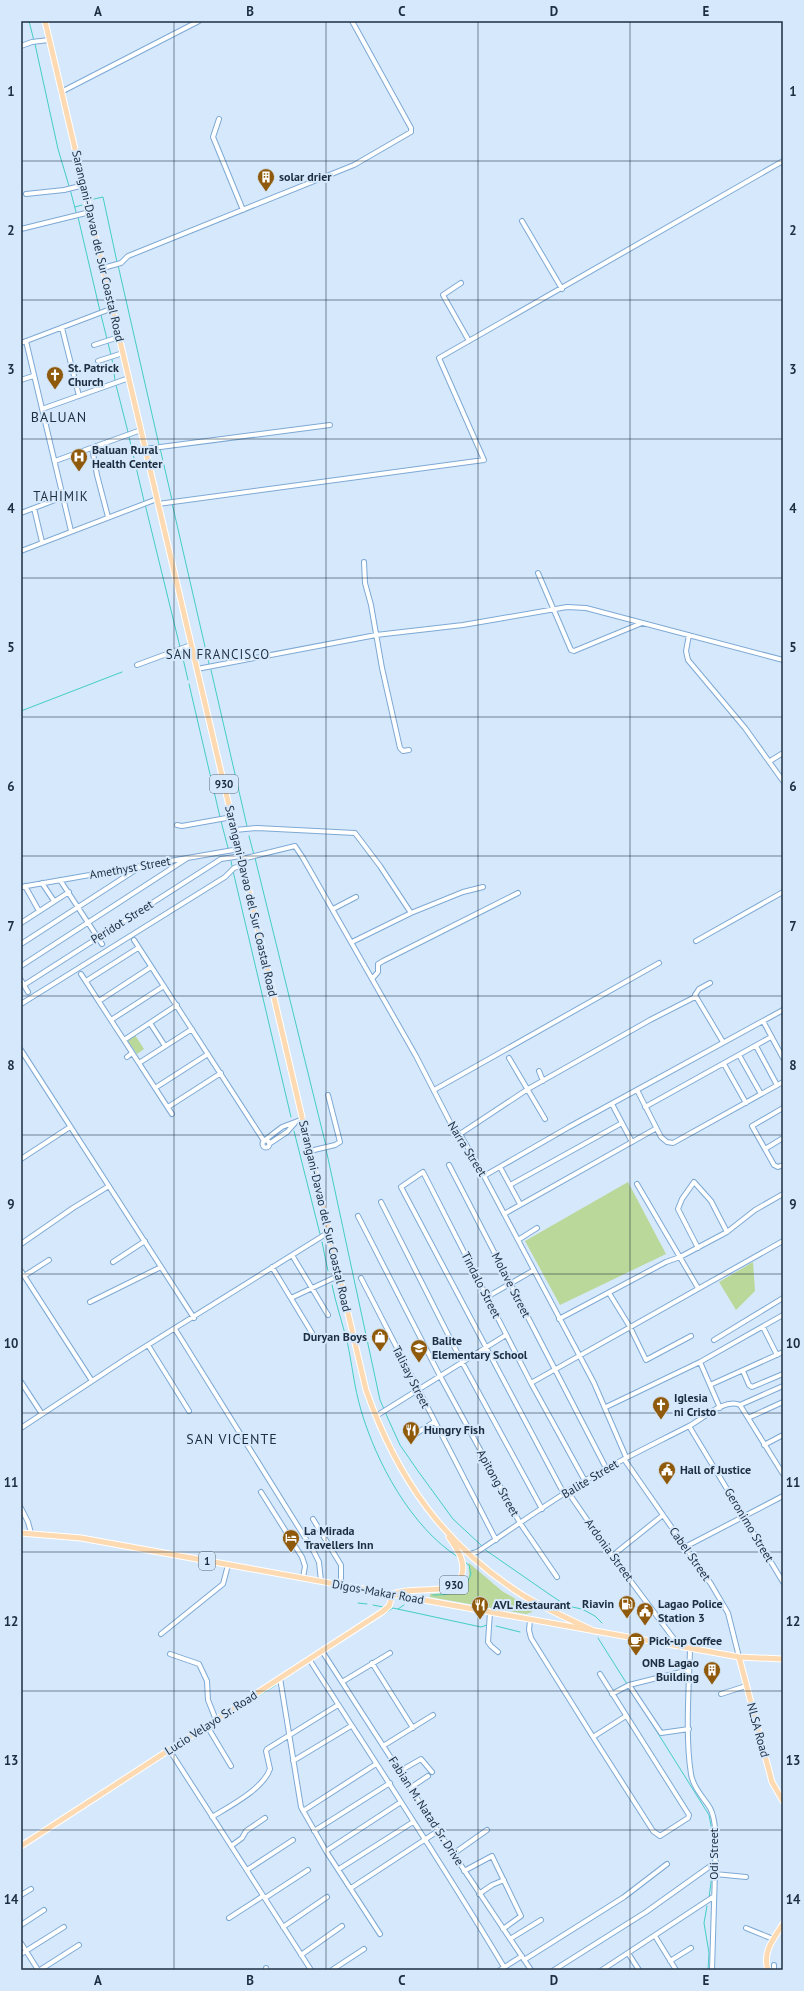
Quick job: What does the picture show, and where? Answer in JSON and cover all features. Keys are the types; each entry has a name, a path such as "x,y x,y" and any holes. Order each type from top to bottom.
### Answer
{"main road":[{"name":"Sarangani-Davao del Sur Coastal Road","path":"45,21 302,1119 340,1275 363,1380 388,1444 409,1485 444,1529 470,1554 503,1582 526,1597 594,1631"},
{"name":"Sarangani-Davao del Sur Coastal Road","path":"393,1594 406,1590 449,1588 457,1583 463,1571 461,1559 444,1529"},
{"name":"Digos-Makar Road","path":"21,1533 81,1538 690,1649 739,1657 783,1659"},
{"name":"Lucio Velayo Sr. Road","path":"21,1846 386,1608 391,1603 393,1594"},
{"name":"NLSA Road","path":"739,1657 772,1782 783,1801"},
{"path":"768,1970 767,1954 773,1939 783,1924"}],"street":[{"path":"61,92 199,21"},
{"path":"103,268 120,264 128,256 360,162 412,132 352,21"},
{"path":"21,46 32,42 49,40"},
{"path":"219,119 213,137 243,210"},
{"path":"21,551 108,517 158,501 484,460 439,358 562,289 783,161"},
{"path":"26,194 64,190 84,185"},
{"path":"21,228 90,212"},
{"path":"522,221 562,289"},
{"path":"461,283 443,295 469,341"},
{"path":"71,531 42,409 23,342 113,308"},
{"path":"62,328 79,396"},
{"path":"94,345 119,337"},
{"path":"98,361 123,353"},
{"path":"21,380 33,376"},
{"path":"42,409 129,378"},
{"path":"145,449 330,425"},
{"path":"55,461 141,430"},
{"path":"92,448 97,476 108,517"},
{"path":"21,513 63,497"},
{"path":"34,508 42,542"},
{"path":"364,562 365,583 400,748 403,750 409,750"},
{"path":"538,573 552,609 570,648 574,651 642,623"},
{"path":"197,669 376,635 462,624 567,607 586,608 783,660"},
{"path":"689,635 686,651 688,660 770,762 783,781"},
{"path":"137,666 191,645"},
{"path":"770,762 783,753"},
{"path":"177,825 182,826 232,817"},
{"path":"235,830 257,828 355,833 380,866 411,913"},
{"name":"Narra Street","path":"242,860 295,846 352,942 434,1090 451,1124 460,1134 484,1176 606,1407 625,1458"},
{"name":"Amethyst Street","path":"23,886 239,849"},
{"path":"219,852 221,859 242,860"},
{"path":"21,966 188,858"},
{"name":"Peridot Street","path":"24,985 221,859"},
{"path":"21,1004 225,876 242,860"},
{"path":"21,944 79,908 141,866"},
{"path":"60,880 102,944"},
{"path":"42,883 54,901"},
{"path":"23,886 39,911"},
{"path":"352,942 411,913 463,892 483,886"},
{"path":"22,920 69,892"},
{"path":"696,942 783,892"},
{"path":"372,979 378,972 378,964 383,961 518,893"},
{"path":"333,909 356,897"},
{"path":"134,940 269,1147 287,1132 295,1122"},
{"path":"86,981 138,948"},
{"path":"434,1090 659,963"},
{"path":"99,1001 151,967"},
{"path":"81,974 172,1114"},
{"path":"21,980 28,992"},
{"path":"460,1134 528,1089 650,1020 695,997 696,992 699,989 710,983"},
{"path":"111,1020 164,986"},
{"path":"695,997 723,1042"},
{"path":"124,1040 177,1005"},
{"path":"484,1176 568,1127 783,1010"},
{"path":"763,1021 783,1058"},
{"path":"150,1023 165,1046"},
{"path":"139,1063 192,1029"},
{"path":"645,1107 771,1037"},
{"path":"756,1046 776,1085"},
{"path":"21,1050 194,1318"},
{"path":"127,1057 132,1053"},
{"path":"155,1088 208,1054"},
{"path":"739,1055 761,1094"},
{"path":"509,1058 545,1119"},
{"path":"724,1064 746,1103"},
{"path":"538,1071 543,1081"},
{"path":"168,1107 221,1073"},
{"path":"637,1090 656,1129 664,1140 673,1143 783,1082"},
{"path":"310,1151 337,1144 340,1140 328,1094"},
{"path":"612,1104 632,1142"},
{"path":"783,1108 753,1125 776,1167 783,1165"},
{"path":"265,1141 282,1127 302,1119"},
{"path":"510,1185 622,1123"},
{"path":"21,1159 70,1127"},
{"path":"504,1214 656,1129"},
{"path":"765,1148 783,1138"},
{"name":"Molave Street","path":"450,1165 606,1468"},
{"path":"500,1167 520,1204"},
{"name":"Tindalo Street","path":"423,1172 531,1383 585,1481"},
{"name":"Ardonia Street","path":"423,1172 401,1187 486,1348 566,1493 680,1647"},
{"path":"698,1248 678,1209 682,1199 694,1182 712,1201 727,1232"},
{"path":"637,1184 698,1288"},
{"path":"21,1244 73,1208 109,1186"},
{"path":"559,1320 666,1262 680,1257 727,1232 755,1210 783,1194"},
{"path":"380,1202 462,1362 542,1509"},
{"name":"Apitong Street","path":"358,1216 440,1376 520,1524 557,1577"},
{"path":"518,1240 537,1228"},
{"path":"21,1428 148,1345 194,1318 329,1232"},
{"path":"113,1262 145,1241"},
{"path":"531,1383 783,1241"},
{"path":"292,1255 310,1288 328,1315"},
{"path":"24,1276 49,1260"},
{"path":"90,1302 161,1267"},
{"path":"272,1267 312,1332"},
{"path":"487,1297 534,1270"},
{"path":"21,1271 92,1381"},
{"path":"291,1298 340,1275"},
{"name":"Talisay Street","path":"361,1278 496,1540"},
{"path":"609,1293 630,1327 646,1360 691,1336"},
{"path":"714,1340 783,1298"},
{"path":"606,1407 700,1362 782,1316 783,1321"},
{"path":"763,1327 777,1355"},
{"path":"175,1329 314,1552 319,1562 321,1581"},
{"path":"376,1416 506,1335"},
{"path":"148,1345 189,1411"},
{"path":"710,1385 783,1352"},
{"path":"700,1362 720,1408 732,1403 740,1405 783,1386"},
{"path":"743,1371 749,1385 752,1387 783,1374"},
{"path":"21,1382 42,1414"},
{"path":"748,1418 783,1402"},
{"path":"740,1405 783,1474"},
{"name":"Balite Street","path":"470,1554 496,1540 606,1468 689,1426 720,1408"},
{"path":"411,1437 434,1422"},
{"name":"Geronimo Street","path":"689,1426 745,1516 783,1582"},
{"path":"764,1445 783,1435"},
{"name":"Cabel Street","path":"625,1458 711,1584 728,1613 739,1657"},
{"path":"261,1492 302,1556 305,1566 303,1578"},
{"path":"685,1547 783,1496"},
{"path":"21,1508 28,1522 31,1533"},
{"path":"612,1556 663,1515"},
{"path":"313,1519 341,1565 341,1585"},
{"path":"161,1634 223,1584 228,1565"},
{"path":"490,1612 488,1642 498,1652"},
{"path":"530,1620 529,1630 532,1638 653,1832 660,1836 688,1818 600,1674"},
{"name":"Odi Street","path":"690,1649 688,1729 691,1774 694,1785 713,1817 716,1862 713,1897 712,1970"},
{"name":"Fabian M. Natad Sr. Drive","path":"322,1651 438,1832 531,1970"},
{"path":"342,1682 390,1653"},
{"path":"170,1654 199,1664 207,1681 208,1700 216,1720"},
{"path":"309,1659 351,1726 390,1783 400,1802 425,1840 502,1969 523,1958 624,1897 667,1864"},
{"path":"372,1663 413,1728"},
{"path":"612,1694 629,1685 689,1670"},
{"path":"280,1678 293,1761 303,1811 326,1851 352,1888 380,1934"},
{"path":"629,1685 661,1733 688,1729"},
{"path":"721,1694 746,1686"},
{"path":"212,1817 247,1794 264,1780 270,1769 266,1750 338,1705"},
{"path":"383,1746 433,1715"},
{"path":"593,1737 626,1716"},
{"path":"207,1726 231,1766"},
{"path":"293,1761 351,1726"},
{"path":"170,1750 311,1970"},
{"path":"400,1771 421,1759 432,1772"},
{"path":"303,1811 376,1764"},
{"path":"410,1788 428,1776"},
{"path":"314,1831 390,1783"},
{"path":"326,1851 400,1802"},
{"path":"231,1846 242,1838 246,1831 265,1818"},
{"path":"339,1869 413,1822"},
{"path":"453,1854 487,1830"},
{"path":"352,1888 438,1832"},
{"path":"246,1870 293,1840"},
{"path":"464,1871 491,1856 521,1916 503,1929"},
{"path":"554,1970 646,1912 716,1862"},
{"path":"229,1918 308,1870"},
{"path":"715,1874 746,1877"},
{"path":"479,1894 492,1885 504,1880"},
{"path":"21,1895 31,1889"},
{"path":"283,1927 327,1897"},
{"path":"603,1970 713,1897"},
{"path":"21,1924 44,1910"},
{"path":"510,1939 541,1920"},
{"path":"301,1955 342,1926"},
{"path":"21,1954 64,1927"},
{"path":"746,1928 773,1939"},
{"path":"655,1936 676,1970"},
{"path":"21,1943 39,1970 79,1945"},
{"path":"670,1961 691,1948"},
{"path":"332,1970 364,1949"},
{"path":"628,1953 639,1970"}],"green space":[{"path":"135,1035 144,1049 137,1054 127,1040"},
{"path":"628,1182 666,1254 560,1305 525,1241"},
{"path":"753,1262 755,1291 736,1310 719,1282"},
{"path":"469,1563 502,1591 532,1609 532,1612 526,1614 430,1597 430,1594 452,1592 462,1588 468,1579"}],"waterway":[{"path":"29,21 34,41"},
{"path":"35,44 58,149 69,186"},
{"path":"70,189 76,212"},
{"path":"94,199 103,197 117,262"},
{"path":"75,207 82,205"},
{"path":"78,217 100,311"},
{"path":"118,265 159,445"},
{"path":"101,315 107,339"},
{"path":"108,343 111,355"},
{"path":"112,359 115,380"},
{"path":"116,385 128,432"},
{"path":"129,437 144,501"},
{"path":"160,448 172,500"},
{"path":"172,503 209,664"},
{"path":"145,504 180,647"},
{"path":"181,650 188,680"},
{"path":"211,670 247,826"},
{"path":"21,711 122,672"},
{"path":"189,684 220,817"},
{"path":"221,821 228,848"},
{"path":"249,836 254,855"},
{"path":"255,858 326,1146"},
{"path":"231,861 232,866"},
{"path":"233,871 291,1117"},
{"path":"294,1131 320,1234"},
{"path":"326,1149 380,1400 384,1409"},
{"path":"322,1242 328,1271"},
{"path":"332,1285 347,1341 359,1401 376,1451 398,1492 411,1511 425,1529 458,1557"},
{"path":"385,1412 400,1445 418,1471 453,1519 482,1546"},
{"path":"484,1549 567,1606 582,1609 595,1616 602,1623"},
{"path":"433,1595 456,1592 461,1589 471,1574 469,1565 466,1563"},
{"path":"358,1603 367,1604"},
{"path":"373,1605 383,1607"},
{"path":"398,1609 404,1605"},
{"path":"382,1615 393,1608 481,1627 487,1625"},
{"path":"496,1626 520,1632"},
{"path":"598,1638 627,1684"},
{"path":"284,1679 296,1671"},
{"path":"230,1714 276,1685"},
{"path":"639,1703 709,1815 712,1831 713,1860"},
{"path":"709,1898 713,1867"},
{"path":"707,1906 704,1923 709,1953 708,1970"}],"place":[{"name":"solar drier","path":"266,192"},
{"name":"St. Patrick Church","path":"55,390"},
{"name":"Baluan Rural Health Center","path":"79,472"},
{"name":"Duryan Boys","path":"380,1352"},
{"name":"Balite Elementary School","path":"419,1363"},
{"name":"Iglesia ni Cristo","path":"661,1420"},
{"name":"Hungry Fish","path":"411,1445"},
{"name":"Hall of Justice","path":"667,1485"},
{"name":"La Mirada Travellers Inn","path":"291,1553"},
{"name":"Riavin","path":"627,1619"},
{"name":"AVL Restaurant","path":"480,1620"},
{"name":"Lagao Police Station 3","path":"645,1626"},
{"name":"Pick-up Coffee","path":"636,1656"},
{"name":"ONB Lagao Building","path":"712,1685"}],"district":[{"name":"BALUAN","path":"59,417"},
{"name":"TAHIMIK","path":"61,496"},
{"name":"SAN FRANCISCO","path":"218,654"},
{"name":"SAN VICENTE","path":"232,1439"}]}
